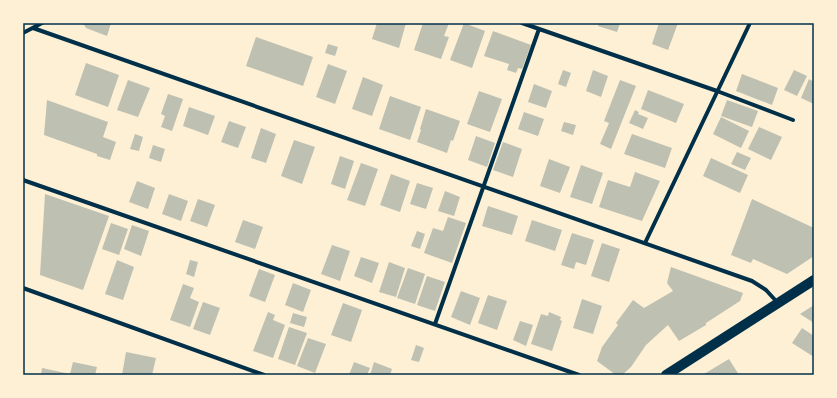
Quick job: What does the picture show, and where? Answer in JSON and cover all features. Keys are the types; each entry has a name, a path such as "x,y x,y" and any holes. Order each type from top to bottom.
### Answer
{"main road":[{"path":"666,375 814,280"}],"street":[{"path":"23,33 42,23"},
{"path":"522,23 717,91 793,120"},
{"path":"645,243 750,23"},
{"path":"33,28 752,281 766,290 778,303"},
{"path":"434,324 539,29"},
{"path":"23,180 580,375"},
{"path":"23,288 264,375"}],"building":[{"path":"83,23 111,23 107,36 86,28"},
{"path":"377,23 406,23 399,48 372,39"},
{"path":"423,23 449,23 444,36 449,37 441,59 414,50"},
{"path":"464,23 485,31 472,68 450,60"},
{"path":"599,23 620,23 617,32 598,26"},
{"path":"659,23 678,23 668,50 652,44"},
{"path":"493,31 531,45 522,69 518,68 516,73 507,70 509,64 484,56"},
{"path":"256,37 313,57 303,86 246,66"},
{"path":"328,44 338,47 335,56 325,53"},
{"path":"86,63 119,75 108,107 75,95"},
{"path":"328,64 347,71 335,104 316,97"},
{"path":"563,70 571,73 566,87 558,84"},
{"path":"593,70 608,76 601,97 586,91"},
{"path":"794,70 807,76 797,96 784,90"},
{"path":"742,74 778,88 772,105 736,91"},
{"path":"363,77 383,85 372,116 352,109"},
{"path":"809,79 814,82 814,104 801,98"},
{"path":"128,80 150,88 138,117 117,110"},
{"path":"620,80 636,86 611,149 600,144 609,123 604,121"},
{"path":"534,84 552,91 546,108 528,102"},
{"path":"648,90 684,104 676,123 641,109"},
{"path":"479,91 502,99 490,132 467,124"},
{"path":"168,94 183,99 172,131 161,127 165,116 161,114"},
{"path":"390,96 421,107 410,140 379,129"},
{"path":"47,100 108,122 103,137 116,142 110,160 44,135"},
{"path":"727,100 758,111 752,127 721,116"},
{"path":"189,107 215,116 208,135 183,126"},
{"path":"426,109 460,121 447,153 417,142"},
{"path":"635,110 639,112 638,114 648,118 643,129 629,123"},
{"path":"524,112 544,119 538,136 518,129"},
{"path":"721,117 749,131 741,148 713,134"},
{"path":"229,121 246,127 238,148 221,142"},
{"path":"564,122 576,125 573,135 561,131"},
{"path":"759,127 782,137 771,160 748,149"},
{"path":"261,128 276,134 266,163 251,158"},
{"path":"135,134 143,137 139,151 130,149"},
{"path":"632,134 672,148 665,168 624,154"},
{"path":"476,136 495,143 487,167 468,160"},
{"path":"294,140 315,147 302,184 281,176"},
{"path":"503,142 522,149 513,177 493,170"},
{"path":"153,145 165,149 161,162 149,158"},
{"path":"737,152 751,158 745,170 731,164"},
{"path":"340,156 354,161 345,189 331,184"},
{"path":"711,158 748,175 740,193 703,176"},
{"path":"549,159 570,167 560,193 540,186"},
{"path":"361,163 378,169 365,206 347,200"},
{"path":"581,165 603,173 592,204 570,197"},
{"path":"635,172 660,181 642,221 599,207 608,180 630,187"},
{"path":"391,174 410,181 400,212 380,205"},
{"path":"137,181 155,188 148,209 129,202"},
{"path":"417,183 433,188 426,209 410,204"},
{"path":"445,191 460,197 454,216 438,211"},
{"path":"45,194 109,216 83,290 40,275"},
{"path":"169,194 188,201 181,221 162,214"},
{"path":"198,199 215,205 207,227 190,221"},
{"path":"752,199 814,228 814,256 787,274 753,259 751,263 731,255"},
{"path":"488,206 518,216 512,235 482,226"},
{"path":"448,217 466,223 452,263 424,253 433,228 443,231"},
{"path":"243,220 263,227 255,249 235,242"},
{"path":"532,220 562,230 555,251 525,241"},
{"path":"111,223 128,229 119,255 102,249"},
{"path":"132,225 149,231 141,256 124,249"},
{"path":"417,231 425,234 420,249 411,246"},
{"path":"572,233 594,240 586,265 576,262 574,269 561,265"},
{"path":"602,243 620,249 609,282 591,276"},
{"path":"332,245 350,251 340,281 321,274"},
{"path":"361,257 379,263 372,283 354,276"},
{"path":"117,260 134,267 123,300 105,294"},
{"path":"190,260 198,262 194,277 186,274"},
{"path":"389,262 405,268 396,297 379,292"},
{"path":"671,267 743,293 740,301 706,323 706,325 679,341 668,325 646,345 631,367 622,375 616,375 597,361 602,347 618,325 616,323 633,300 644,308 673,291 667,283"},
{"path":"408,268 425,274 415,304 397,298"},
{"path":"259,269 275,275 265,302 249,296"},
{"path":"427,276 445,282 435,311 417,305"},
{"path":"293,283 311,290 303,312 285,305"},
{"path":"183,284 194,288 190,298 199,302 190,327 170,320"},
{"path":"461,291 480,298 470,325 451,317"},
{"path":"488,295 507,301 497,330 478,323"},
{"path":"582,299 602,306 593,334 573,328"},
{"path":"203,302 220,308 210,335 193,329"},
{"path":"343,303 362,310 351,342 331,335"},
{"path":"814,305 814,323 800,314"},
{"path":"268,312 275,315 273,320 285,325 273,358 253,351"},
{"path":"549,312 561,317 560,320 562,321 552,351 531,344 541,314 548,316"},
{"path":"293,313 307,317 304,327 290,323"},
{"path":"520,321 533,325 526,346 513,340"},
{"path":"289,327 307,333 295,365 278,359"},
{"path":"802,328 814,336 814,357 792,343"},
{"path":"308,338 326,344 315,373 297,366"},
{"path":"416,345 424,348 419,362 411,360"},
{"path":"126,352 156,358 152,375 122,375"},
{"path":"729,359 739,375 704,374"},
{"path":"73,362 97,367 95,375 41,375 42,368 70,374"},
{"path":"354,362 370,368 367,375 349,375"},
{"path":"374,362 392,369 390,375 370,375"}]}
